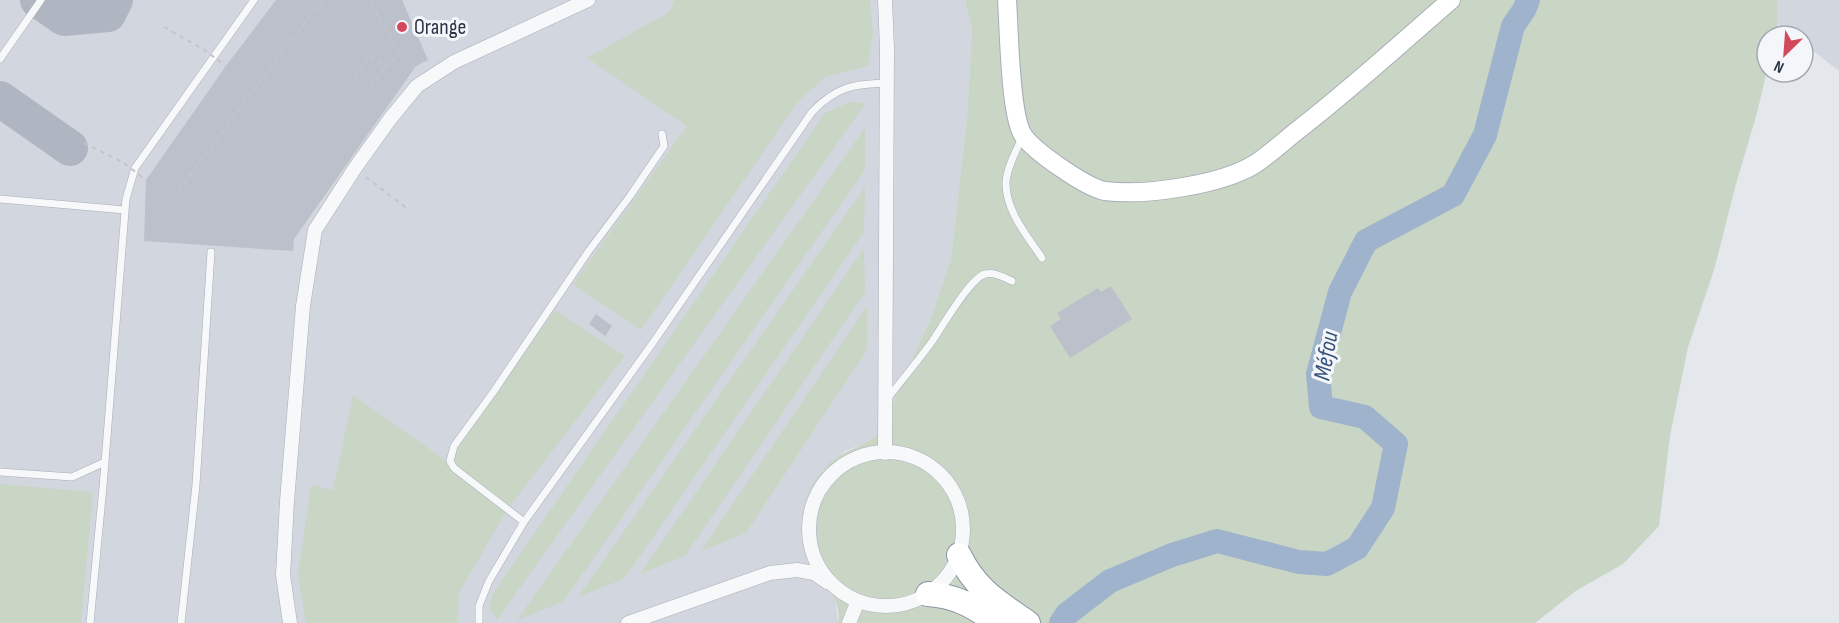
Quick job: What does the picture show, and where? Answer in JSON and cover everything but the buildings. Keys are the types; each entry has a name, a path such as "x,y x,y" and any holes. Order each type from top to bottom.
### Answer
{"highway":[{"path":"959,555 990,610"},
{"path":"928,594 954,597 1028,623"}],"main road":[{"path":"1008,0 1015,110 1023,135 1063,171 1102,191 1136,192 1206,183 1230,177 1256,163 1320,114 1450,0"}],"street":[{"path":"290,623 283,575 287,501 303,306 315,230 390,119 423,82 454,62 588,0"},
{"path":"885,0 887,27 885,453"},
{"path":"628,623 770,573 796,570 814,573 858,601 872,605 894,606 915,601 928,594 947,578 959,555 964,534 962,511 953,490 939,473 921,460 900,453 885,453 864,455 840,467 829,476 815,498 809,525 812,551 820,570 833,585"},
{"path":"849,623 858,601"}],"lane":[{"path":"0,59 41,0"},
{"path":"90,623 125,210 135,168 254,0"},
{"path":"479,623 479,606 489,581 524,522 652,344 812,112 824,99 855,84 886,83"},
{"path":"524,522 454,468 450,461 454,446 588,252 650,167 664,146 662,134"},
{"path":"1023,135 1006,183 1008,200 1042,258"},
{"path":"0,199 125,210"},
{"path":"181,623 196,485 211,252"},
{"path":"886,400 975,282 984,274 998,274 1011,280"},
{"path":"0,472 72,477 105,462"}],"path":[{"path":"178,191 321,0"},
{"path":"369,0 399,54 385,67 370,87"},
{"path":"164,27 203,49 226,66"},
{"path":"355,78 370,56 385,67"},
{"path":"84,143 124,163 146,180"},
{"path":"355,168 409,210"}],"shaded area":[{"path":"0,0 965,0 972,29 967,118 951,258 932,315 880,433 873,440 845,451 826,467 815,482 822,579 835,597 838,623 0,623"},
{"path":"1777,0 1839,0 1839,71 1815,52 1815,24 1778,24"}],"green space":[{"path":"674,0 870,0 873,34 868,66 825,77 797,103 641,330 573,284 687,126 587,58 669,12"},
{"path":"965,0 1777,0 1778,24 1755,24 1755,84 1764,84 1714,270 1688,347 1670,436 1659,526 1623,564 1577,590 1535,623 838,623 838,609 834,598 808,549 803,521 804,507 815,480 832,461 880,433 932,315 951,258 967,118 972,29"},
{"path":"850,102 866,103 497,620 489,608 493,593 825,113"},
{"path":"865,128 865,170 563,602 517,620"},
{"path":"865,187 864,232 624,579 578,597"},
{"path":"864,248 865,292 685,556 640,574"},
{"path":"867,306 867,350 746,533 701,551"},
{"path":"555,310 625,356 507,510 459,593 457,623 306,623 298,575 311,485 333,490 353,395 448,462"},
{"path":"0,484 93,492 81,623 0,623"}],"waterway":[{"name":"Méfou","path":"1061,623 1067,614 1110,581 1172,555 1217,541 1299,562 1327,564 1357,548 1383,508 1396,444 1365,417 1321,407 1318,374 1340,292 1366,241 1453,195 1485,135 1513,26 1528,0"}],"taxiway":[{"path":"38,0 64,18 108,14 115,0"},
{"path":"0,99 70,148"}],"place":[{"name":"Orange","path":"402,27"}]}
